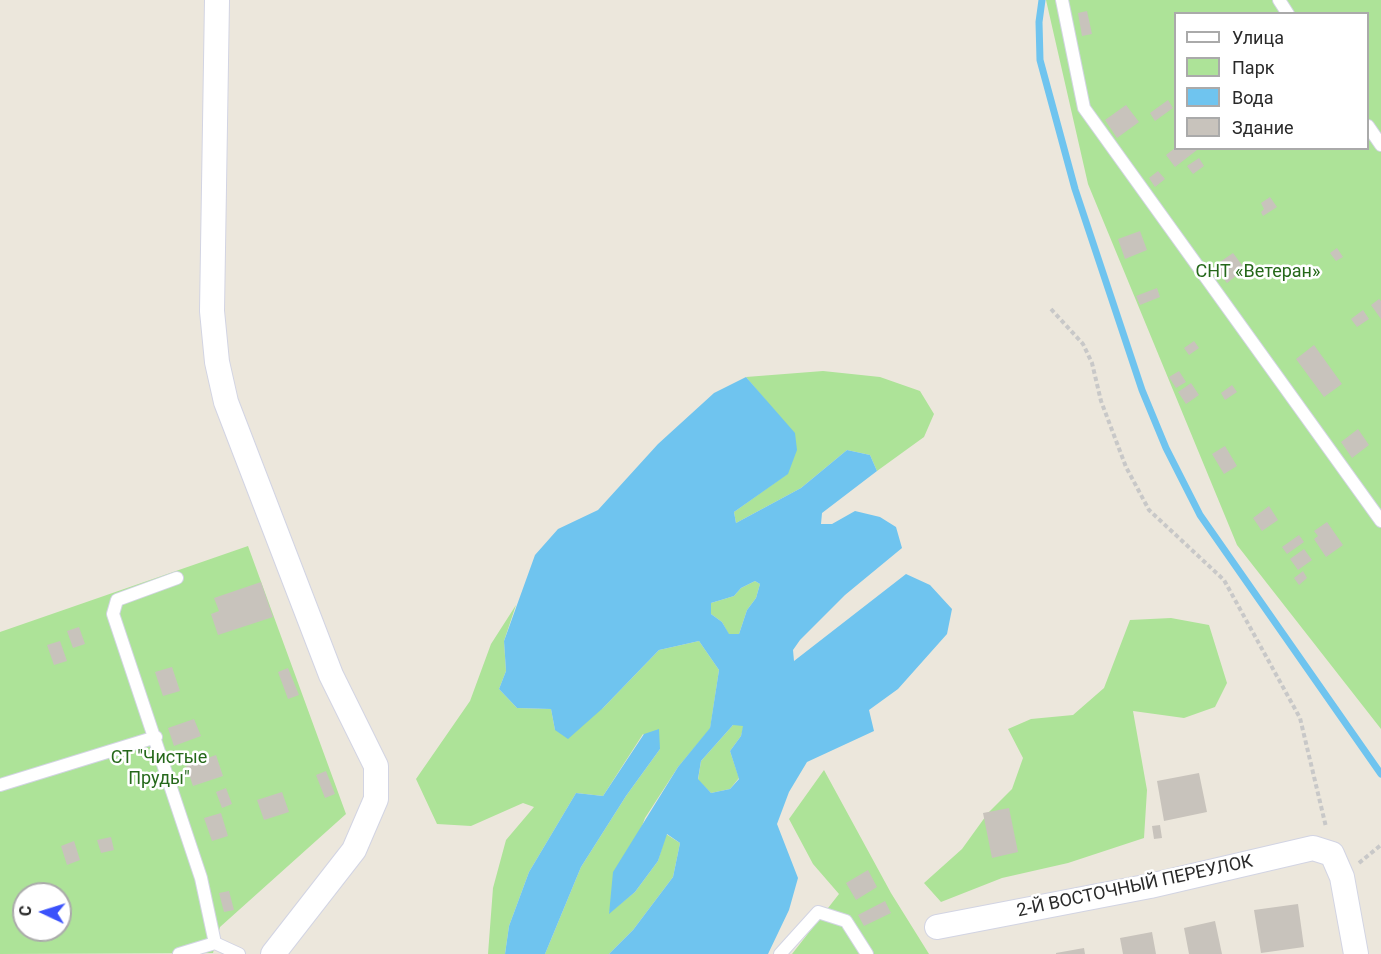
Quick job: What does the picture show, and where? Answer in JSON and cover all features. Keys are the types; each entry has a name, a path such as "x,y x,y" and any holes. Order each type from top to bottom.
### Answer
{"street":[{"path":"217,0 212,311 217,362 226,402 331,675 376,766 376,799 354,850 273,954"},
{"name":"2-Й ВОСТОЧНЫЙ ПЕРЕУЛОК","path":"937,927 1150,886 1313,848 1332,854"},
{"path":"1332,854 1342,877 1356,954"}],"lane":[{"path":"1062,0 1084,108 1381,521"},
{"path":"1369,127 1381,145"},
{"path":"177,578 117,600 113,606 113,614 156,737 201,878 214,943"},
{"path":"0,785 156,737"},
{"path":"780,954 818,912 846,921 867,954"},
{"path":"179,954 214,943 239,954"}],"path":[{"path":"1051,309 1083,344 1092,363 1101,401 1126,467 1149,510 1224,580 1300,718 1332,854"}],"green space":[{"name":"СНТ «Ветеран»","path":"1046,0 1381,0 1381,729 1237,545 1088,184"},
{"path":"823,371 880,377 920,391 934,414 924,437 877,471 870,455 847,450 801,488 736,523 734,512 787,474 767,402 746,377"},
{"name":"СТ \"Чистые Пруды\"","path":"248,546 346,814 220,927 213,953 0,954 0,632"},
{"path":"755,581 760,584 756,598 747,610 739,634 729,635 722,622 711,614 711,603 734,596 741,588"},
{"path":"516,605 504,641 506,671 499,689 517,708 551,709 555,730 603,708 659,650 699,641 719,670 710,729 678,767 645,818 609,913 635,892 658,861 666,834 680,843 673,877 633,930 609,954 545,954 581,867 626,796 660,749 643,734 603,796 576,793 529,872 509,926 505,954 488,954 493,888 506,840 534,807 523,803 471,826 437,824 416,779 470,701 491,644"},
{"path":"1171,618 1209,625 1227,683 1215,707 1184,718 1133,711 1147,790 1144,838 1068,863 1002,878 941,902 924,883 962,849 988,813 1012,789 1023,758 1008,729 1031,719 1073,715 1104,688 1130,620"},
{"path":"733,725 744,725 741,736 730,751 739,778 730,789 711,793 698,780 701,761"},
{"path":"824,770 891,893 929,954 792,954 839,894 813,864 789,819"}],"water":[{"path":"746,377 795,433 797,450 788,474 734,512 736,523 801,488 847,450 870,455 877,471 822,513 821,524 832,524 855,511 880,517 896,527 902,548 845,595 800,640 793,650 794,661 906,574 930,585 952,609 947,634 898,689 869,710 874,731 807,762 789,792 777,824 798,878 789,910 768,954 609,954 633,930 673,877 680,843 667,834 658,861 635,892 609,914 613,872 678,767 710,728 719,670 699,641 659,650 603,708 568,739 555,730 551,709 517,708 499,689 506,671 504,641 535,555 558,529 598,510 658,444 714,393","holes":["755,581 760,584 756,598 747,610 739,634 729,634 722,622 711,614 711,603 734,596 741,588","733,725 743,726 741,736 730,751 739,779 730,789 711,793 698,779 701,761"]},
{"path":"659,729 660,749 626,796 581,867 545,954 505,954 509,926 529,872 576,793 603,796 644,734"}],"building":[{"path":"1087,11 1092,34 1082,36 1078,13"},
{"path":"1168,100 1173,108 1155,121 1150,113"},
{"path":"1126,105 1139,122 1117,138 1105,120"},
{"path":"1174,149 1197,150 1175,167 1166,155"},
{"path":"1199,158 1204,166 1193,174 1187,166"},
{"path":"1158,171 1165,179 1155,187 1149,178"},
{"path":"1270,197 1277,207 1263,216 1261,212 1264,209 1261,203"},
{"path":"1140,231 1147,250 1125,259 1118,239"},
{"path":"1337,248 1343,257 1336,261 1330,253"},
{"path":"1233,253 1245,269 1227,283 1214,266"},
{"path":"1157,288 1160,297 1140,305 1136,296"},
{"path":"1379,299 1381,301 1381,319 1371,305"},
{"path":"1363,310 1369,319 1357,327 1351,319"},
{"path":"1194,341 1199,348 1189,355 1184,348"},
{"path":"1314,345 1342,384 1324,397 1296,359"},
{"path":"1179,371 1186,382 1176,388 1169,377"},
{"path":"1191,383 1199,395 1186,404 1178,392"},
{"path":"1232,385 1237,392 1225,400 1221,393"},
{"path":"1358,429 1369,445 1352,458 1341,442"},
{"path":"1225,446 1237,466 1224,474 1212,454"},
{"path":"1269,506 1278,520 1262,531 1253,518"},
{"path":"1327,522 1343,545 1326,557 1314,539 1318,536 1314,531"},
{"path":"1299,535 1304,542 1287,554 1282,547"},
{"path":"1304,549 1312,560 1298,570 1290,559"},
{"path":"1303,571 1307,578 1299,585 1294,578"},
{"path":"261,582 273,617 218,635 211,614 219,611 214,598"},
{"path":"79,627 85,644 73,648 67,631"},
{"path":"60,641 67,661 54,665 47,645"},
{"path":"172,667 180,691 163,696 155,672"},
{"path":"288,668 299,695 288,699 278,672"},
{"path":"194,719 201,736 174,746 168,728"},
{"path":"216,755 223,776 193,786 186,766"},
{"path":"326,771 335,794 325,798 316,775"},
{"path":"1199,773 1207,812 1164,821 1157,781"},
{"path":"226,788 232,804 222,808 216,792"},
{"path":"282,792 289,812 264,820 257,800"},
{"path":"1009,808 1018,852 992,858 983,813"},
{"path":"221,813 228,836 212,841 204,818"},
{"path":"1160,825 1162,838 1154,839 1152,826"},
{"path":"111,837 114,850 101,853 97,840"},
{"path":"74,841 80,860 67,865 61,846"},
{"path":"868,870 877,887 856,900 846,883"},
{"path":"229,891 234,910 224,912 219,893"},
{"path":"885,901 891,913 864,926 858,915"},
{"path":"1298,904 1304,947 1261,953 1254,910"},
{"path":"1215,921 1222,954 1189,954 1184,928"},
{"path":"1152,932 1156,954 1123,954 1120,938"},
{"path":"1084,948 1085,954 1056,954 1056,953"}],"waterway":[{"path":"1042,0 1039,22 1040,60 1075,189 1142,390 1166,448 1200,515 1381,774"}]}
